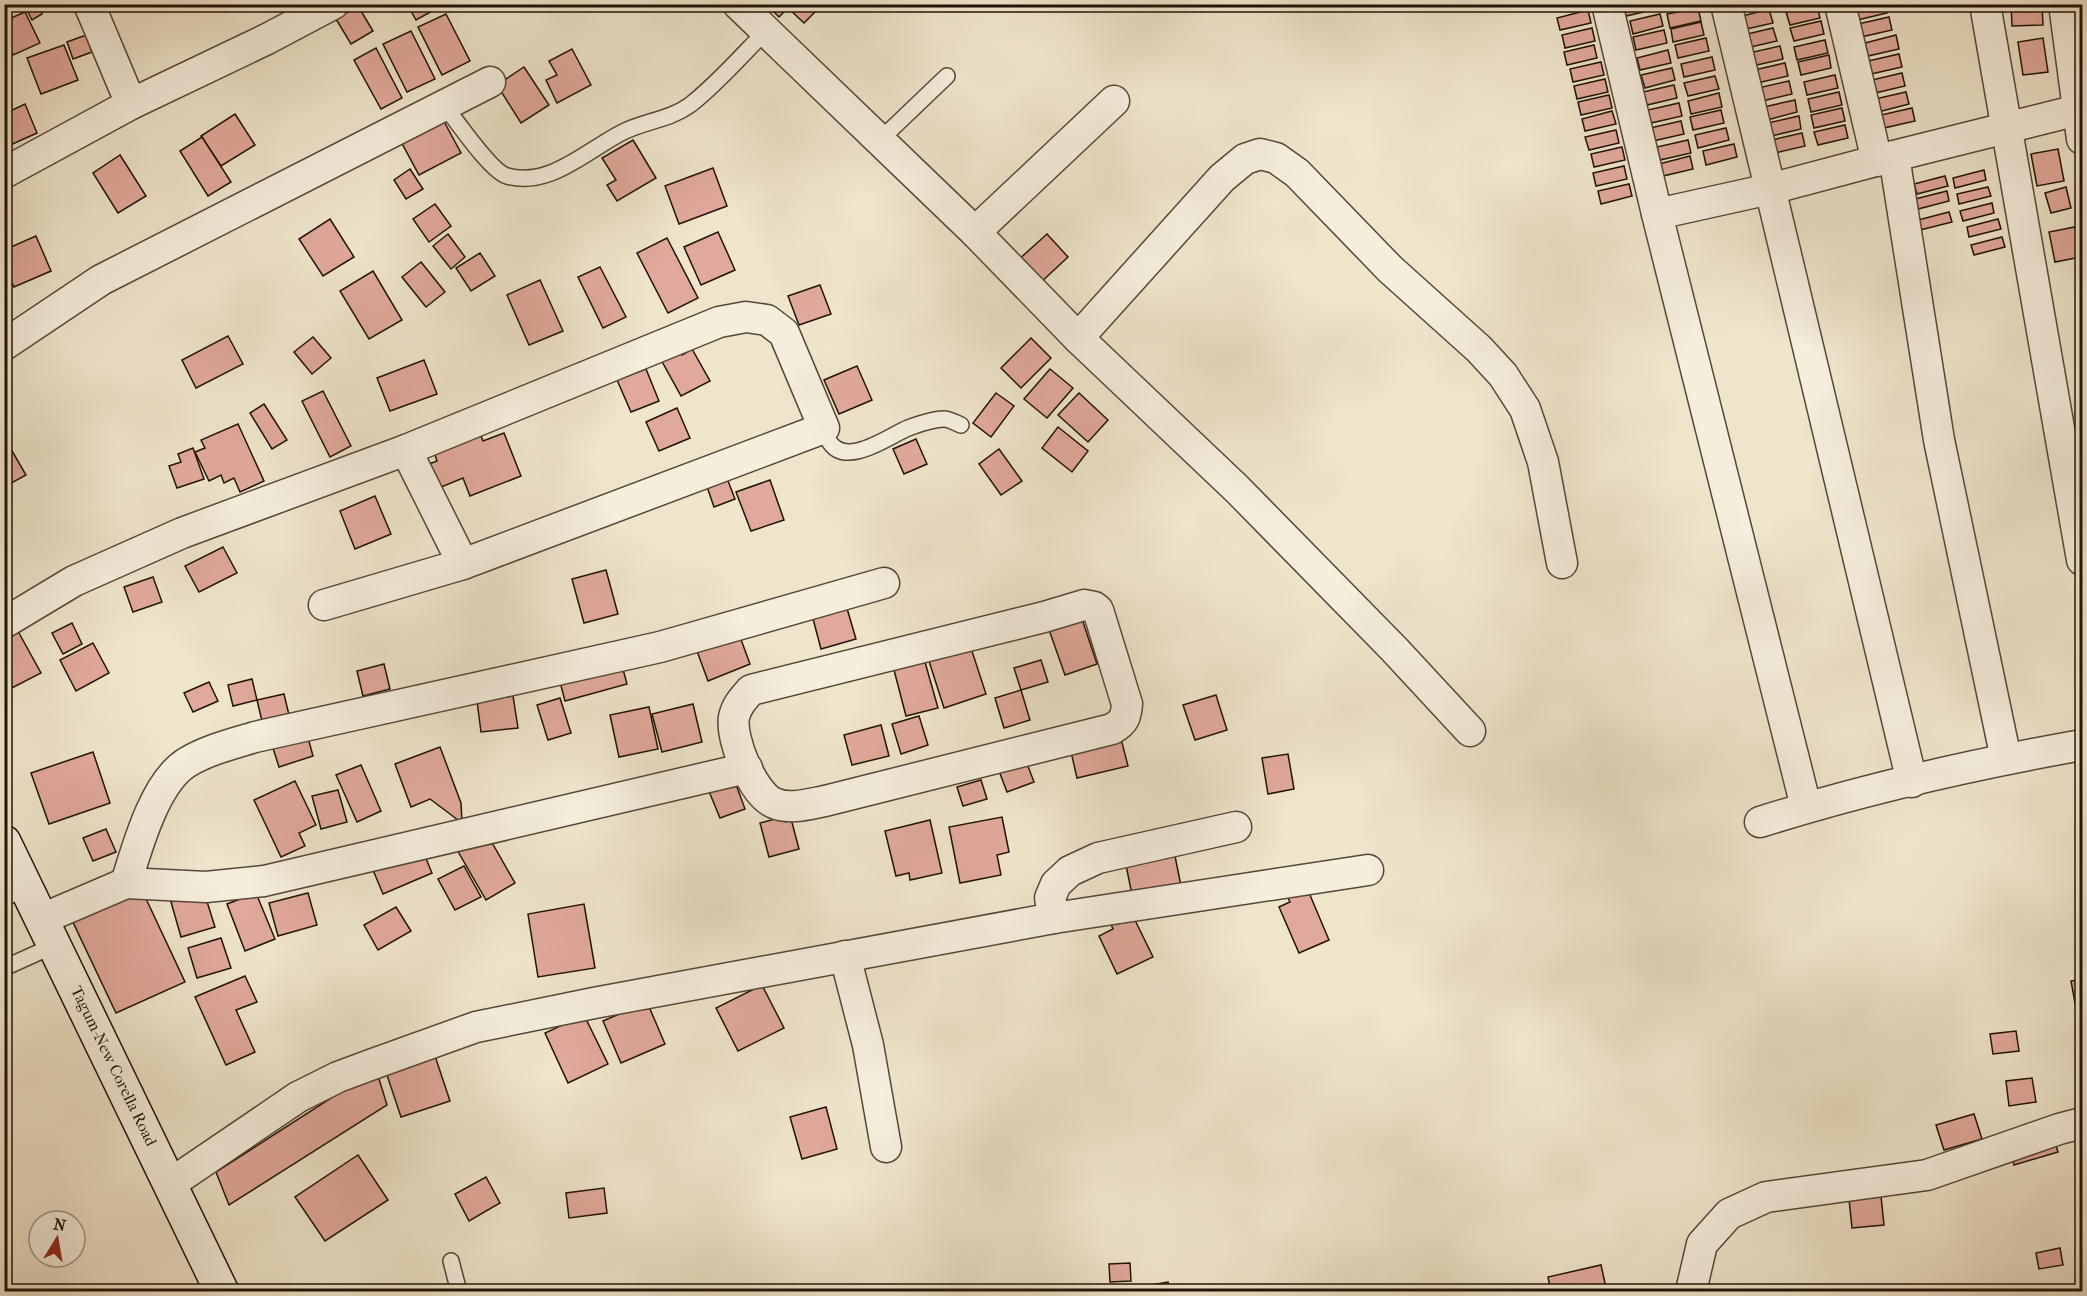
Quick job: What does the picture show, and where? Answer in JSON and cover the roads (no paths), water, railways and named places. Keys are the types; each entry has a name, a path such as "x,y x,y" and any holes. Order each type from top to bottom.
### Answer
{"main road":[{"name":"Tagum-New Corella Road","path":"4,842 16,893 49,932 222,1292"}],"street":[{"path":"89,4 131,104"},
{"path":"4,173 131,104 267,39 333,4"},
{"path":"738,4 975,232 1078,338 1237,489 1394,649 1470,731"},
{"path":"1607,4 1657,214 1806,807"},
{"path":"1726,4 1912,782"},
{"path":"1840,4 1885,158 1939,440 2006,759"},
{"path":"1985,4 2082,560"},
{"path":"1657,214 1770,189 2006,128 2081,119 2064,4"},
{"path":"4,345 101,280 490,82"},
{"path":"975,232 1114,101"},
{"path":"1078,338 1222,178 1245,159 1260,154 1276,158 1297,173 1390,270 1479,349 1503,375 1525,409 1543,462 1562,563"},
{"path":"4,623 74,581 182,533 406,450 719,322 746,317 767,320 784,333 824,428 463,564 324,604"},
{"path":"406,450 463,564"},
{"path":"126,883 148,818 166,783 184,764 211,751 276,732 660,647 884,583"},
{"path":"1084,605 1098,610 1127,704 1123,723 1112,729 825,801 792,807 775,804 764,796 747,768 733,733 734,717 739,702 751,690 1084,605"},
{"path":"1760,822 1806,807 2006,759 2082,745"},
{"path":"49,932 126,883 206,887 264,880 747,768"},
{"path":"1054,918 1050,898 1056,884 1070,871 1098,858 1236,827"},
{"path":"170,1184 298,1097 338,1077 476,1028 594,1003 1054,918 1368,870"},
{"path":"844,956 868,1045 886,1147"},
{"path":"1694,1292 1692,1287 1702,1244 1729,1214 1766,1197 1927,1175 2082,1123"}],"lane":[{"path":"444,105 489,162 504,176 525,179 552,172 623,132 642,124 665,119 688,105 713,84 765,32"},
{"path":"879,141 947,76"},
{"path":"824,428 829,442 837,449 852,452 872,447 926,422 945,419 961,425"},
{"path":"4,968 49,932"},
{"path":"452,1261 459,1292"}]}
